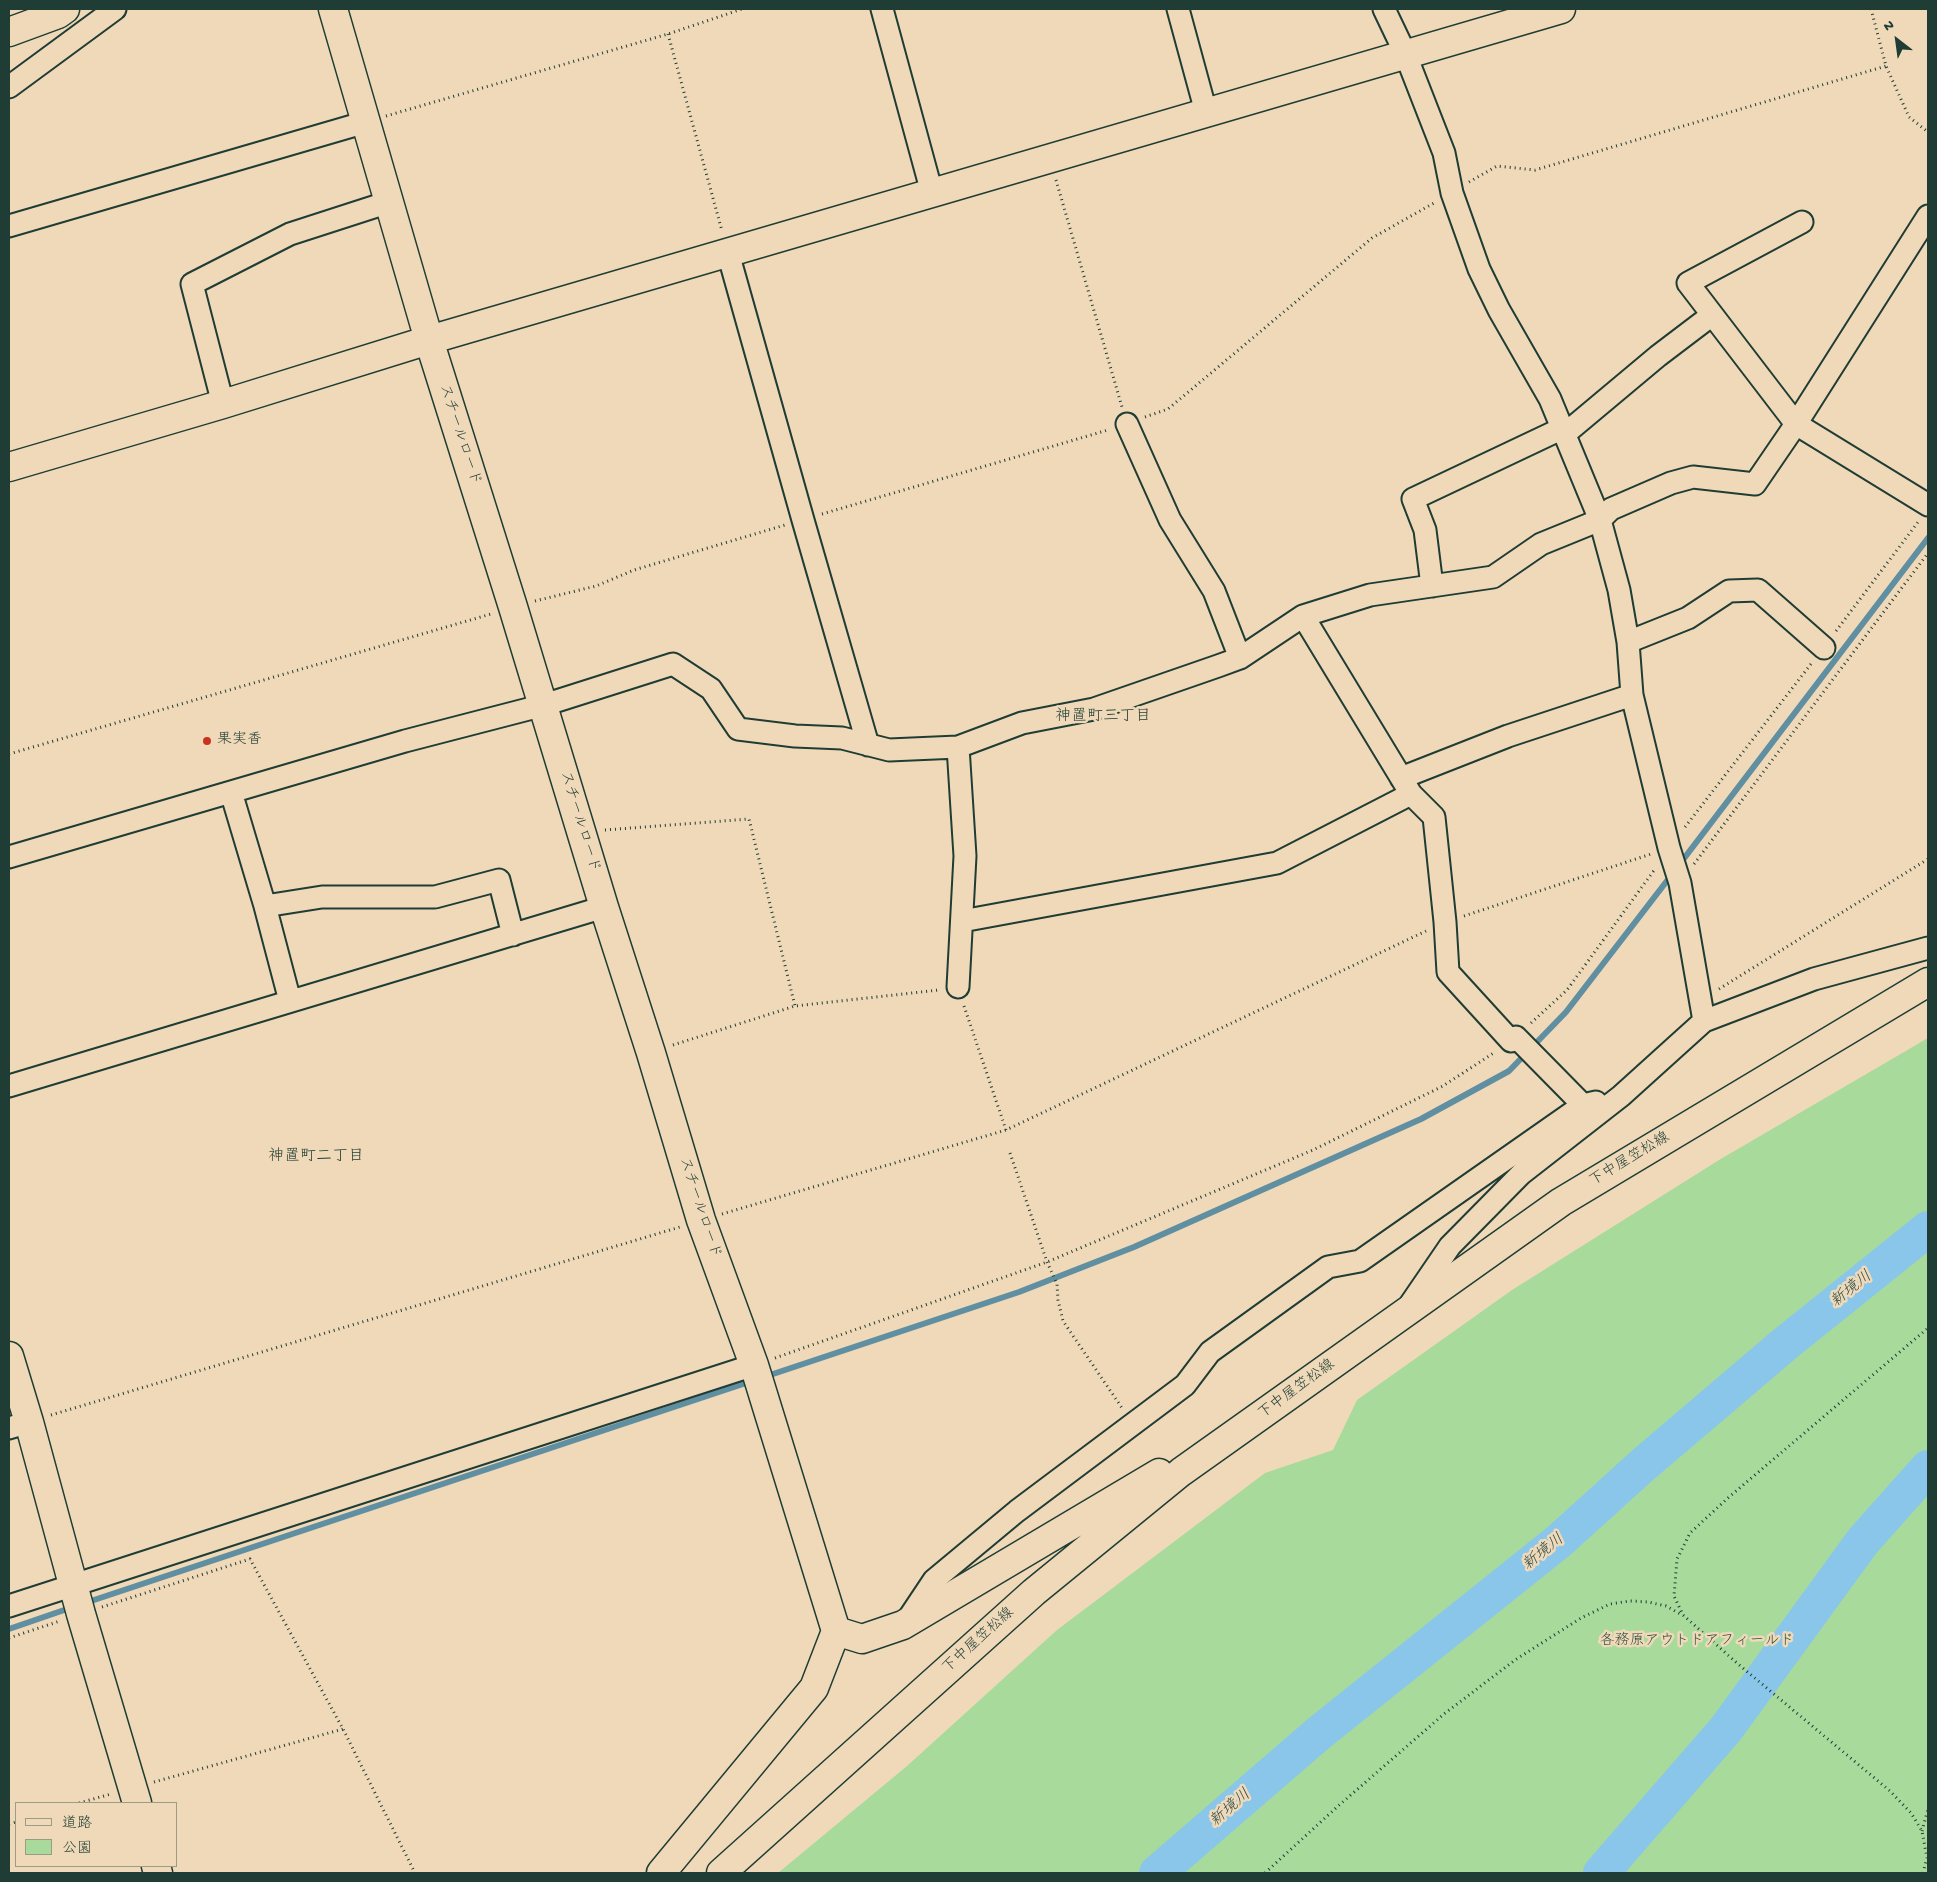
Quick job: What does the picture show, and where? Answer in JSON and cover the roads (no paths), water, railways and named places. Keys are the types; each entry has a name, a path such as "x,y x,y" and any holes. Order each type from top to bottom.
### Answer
{"street":[{"path":"9,32 58,14 65,9"},
{"path":"9,86 115,9"},
{"name":"スチールロード","path":"333,9 429,340 544,705 604,907 651,1052 701,1220 757,1377 836,1631"},
{"path":"882,9 932,193"},
{"path":"1384,9 1405,53 1444,153 1452,193 1479,269 1499,310 1550,398 1565,430 1600,520 1619,590 1628,642 1632,695 1675,867 1702,1000 1704,1021"},
{"path":"9,467 223,404 429,340 1405,53 1561,9"},
{"path":"1181,10 1206,112"},
{"path":"9,226 366,122"},
{"path":"223,404 192,284 290,234 389,202"},
{"path":"9,857 405,741 544,705 673,664 711,689 738,729 795,736 842,738 889,750 958,747 1022,724 1094,709 1240,658 1303,616 1370,595 1493,577 1541,544 1600,520 1611,509 1671,483 1693,477 1755,484 1796,424 1928,216"},
{"path":"1802,222 1688,282 1796,424 1925,511"},
{"path":"728,253 802,520 868,745"},
{"path":"1432,586 1425,530 1413,499 1565,430 1712,315"},
{"path":"1127,424 1170,520 1214,591 1240,658"},
{"path":"1628,642 1688,618 1729,592 1758,590 1824,648"},
{"path":"1303,616 1406,786 1434,817 1445,922 1448,972 1583,1105"},
{"path":"962,921 1277,863 1406,786 1508,736 1632,695"},
{"path":"958,747 965,856 958,987"},
{"path":"231,792 266,906 290,1001"},
{"path":"266,906 322,896 436,897 499,880 513,935"},
{"path":"9,1086 604,907"},
{"path":"1406,1311 1450,1246 1514,1180 1621,1096 1704,1021 1814,979 1928,948"},
{"name":"下中屋笠松線","path":"721,1873 1034,1592 1182,1472 1561,1202 1928,982"},
{"path":"903,1625 934,1580 1017,1511 1185,1384 1210,1352 1328,1267 1360,1261 1583,1105 1621,1096"},
{"path":"9,1356 19,1425 73,1585 135,1795"},
{"path":"9,1606 757,1377"},
{"path":"661,1873 814,1688 836,1631 862,1639 903,1625 1160,1472 1182,1472"}],"waterway":[{"path":"1679,865 1928,538"},
{"path":"764,1377 1019,1292 1134,1247 1421,1119 1509,1071 1566,1012 1673,873"},
{"name":"新境川","path":"1157,1873 1319,1733 1559,1541 1644,1464 1786,1343 1928,1229"},
{"path":"85,1603 752,1381"},
{"name":"新境川","path":"1601,1873 1726,1729 1863,1541 1928,1468"},
{"path":"9,1629 73,1607"}],"place":[{"name":"果実香","path":"207,741"}],"district":[{"name":"神置町三丁目","path":"1103,718"},
{"name":"神置町二丁目","path":"316,1158"}],"park label":[{"name":"各務原アウトドアフィールド","path":"1697,1642"}]}
